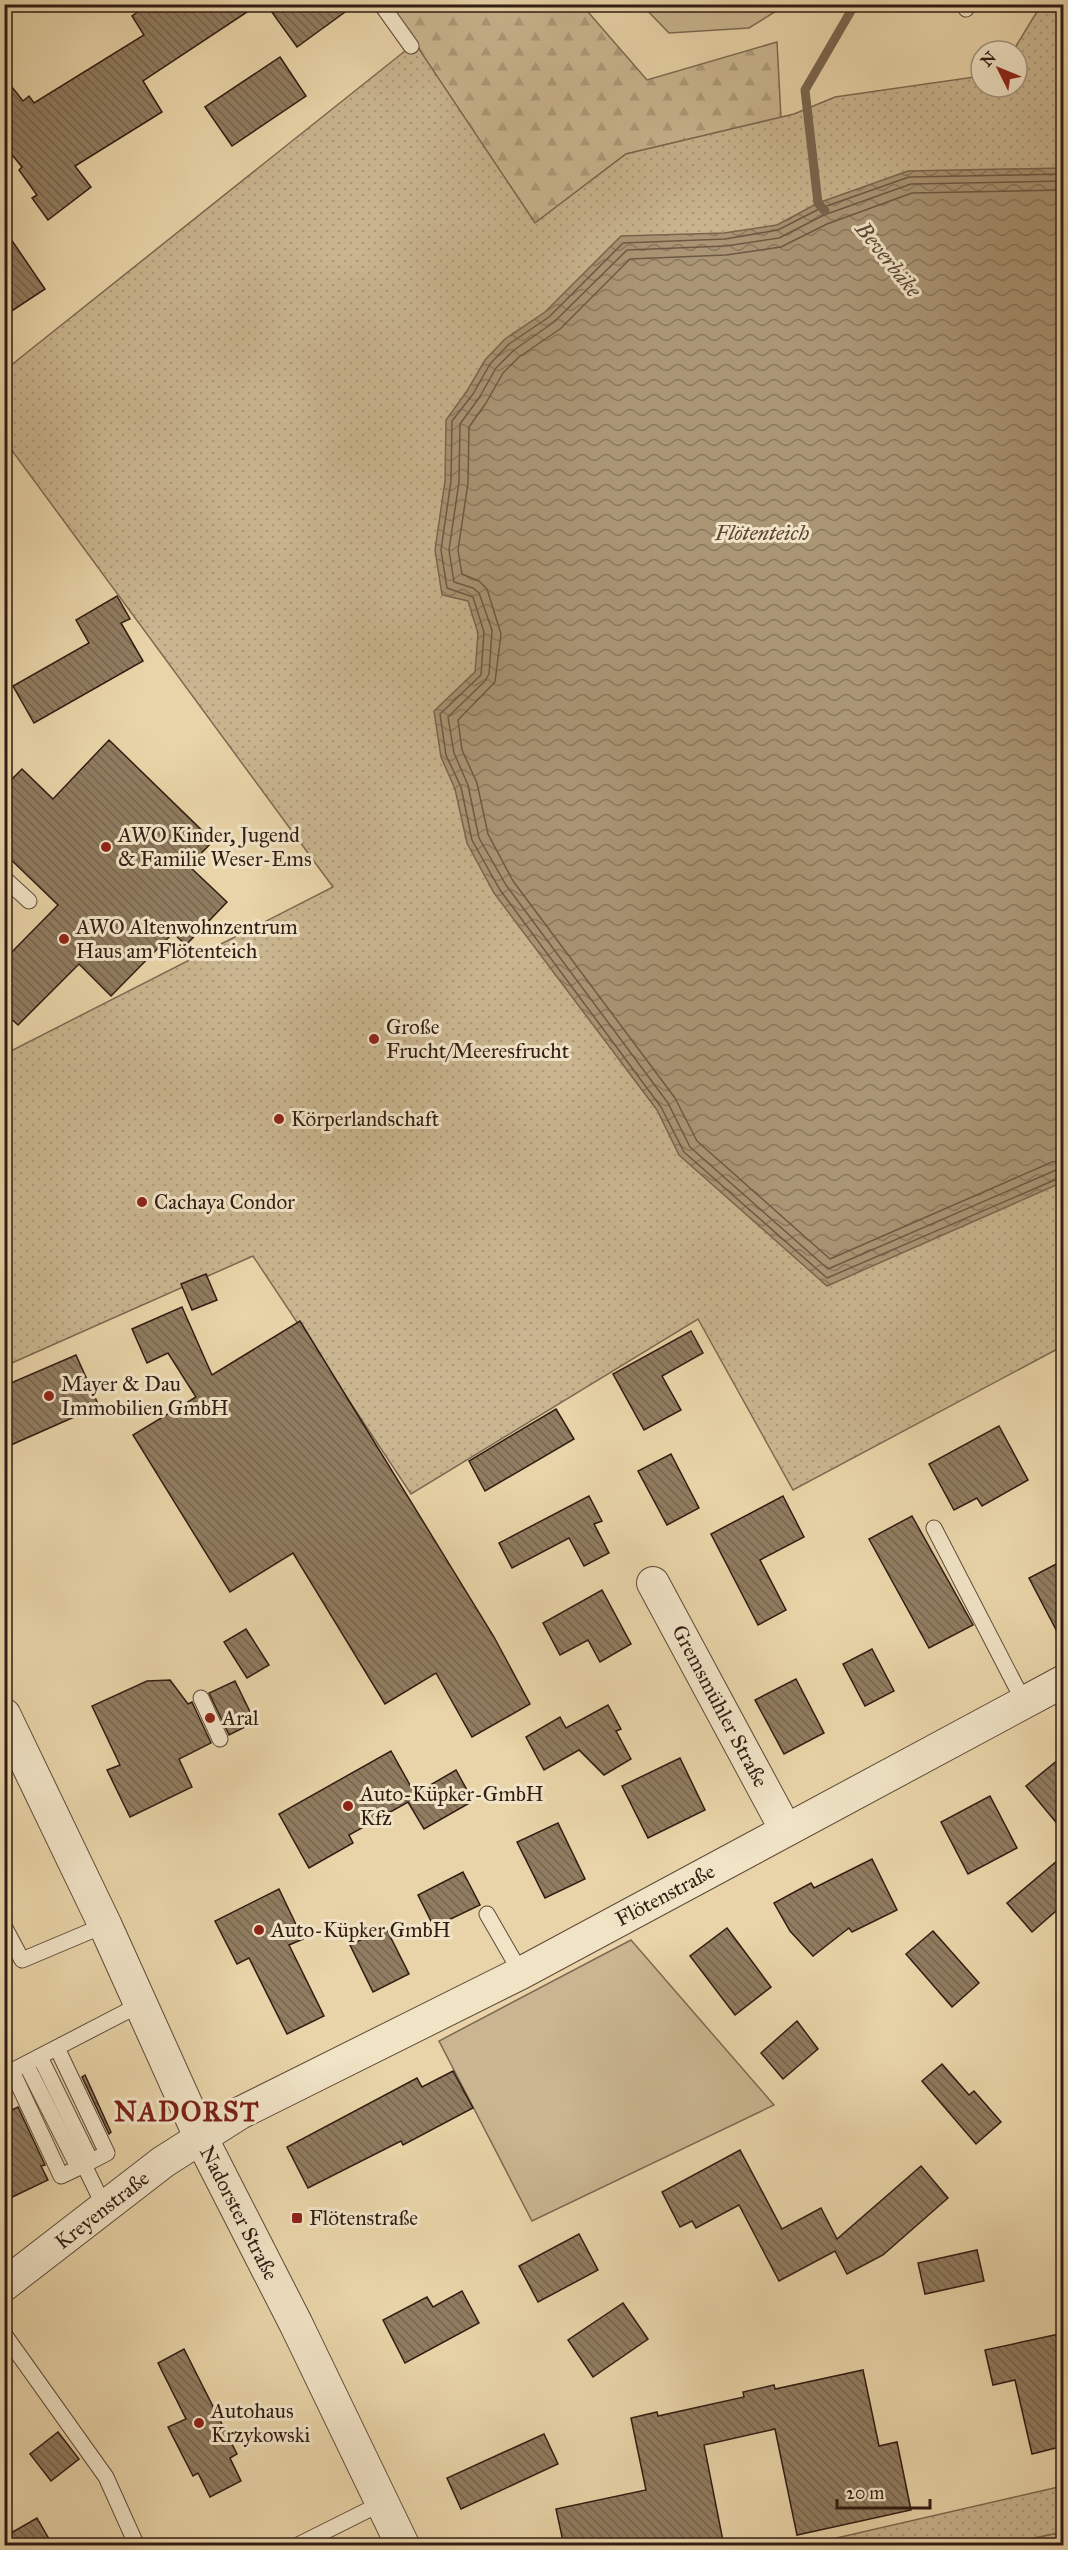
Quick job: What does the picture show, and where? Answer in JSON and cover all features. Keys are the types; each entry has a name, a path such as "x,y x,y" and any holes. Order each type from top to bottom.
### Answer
{"street":[{"name":"Gremsmühler Straße","path":"653,1583 786,1830"},
{"name":"Flötenstraße","path":"201,2138 240,2113 521,1973 1064,1682"},
{"name":"Nadorster Straße","path":"4,1715 105,1925 201,2138 296,2324 403,2546"},
{"name":"Kreyenstraße","path":"6,2278 105,2208 163,2162 201,2138"}],"lane":[{"path":"381,4 411,46"},
{"path":"4,878 29,901"},
{"path":"934,1528 1024,1702"},
{"path":"201,1698 220,1739"},
{"path":"487,1914 521,1973"},
{"path":"4,1926 22,1960 105,1925"},
{"path":"57,2048 107,2153 61,2176 14,2094 8,2073 141,2004"},
{"path":"33,2060 105,2208"},
{"path":"4,2334 106,2477 137,2546"},
{"path":"296,2546 382,2503"}],"green space":[{"path":"389,5 582,5 647,80 777,42 781,118 626,154 535,223"},
{"path":"642,5 786,5 749,28 669,33"},
{"path":"1041,5 1063,5 1063,1346 793,1490 698,1319 411,1494 253,1256 5,1366 5,1054 333,887 5,441 5,370 415,43 535,223 626,154 794,114 835,97 969,78 969,99 1029,99 1029,39 1020,39"},
{"path":"631,1940 774,2105 532,2221 439,2041"},
{"path":"1063,2486 1063,2532 1000,2545 806,2545"},
{"path":"1063,2532 1063,2545 1000,2545"}],"water":[{"name":"Flötenteich","path":"1063,168 1063,1182 827,1286 679,1155 657,1110 494,893 467,843 455,789 441,757 434,711 475,672 478,633 468,601 442,595 435,550 445,481 446,420 467,391 485,360 505,339 545,312 621,236 724,233 777,225 818,203 908,171"}],"building":[{"path":"149,4 259,4 143,81 162,112 75,166 91,187 48,220 32,198 37,195 19,170 22,167 4,145 4,77 23,101 29,96 34,103 144,35 132,16"},
{"path":"266,4 356,4 297,47"},
{"path":"280,57 306,96 232,146 205,107"},
{"path":"4,229 45,289 4,316"},
{"path":"117,596 130,619 121,623 143,661 34,723 13,686 89,643 76,620"},
{"name":"AWO Kinder, Jugend & Familie Weser-Ems","path":"109,740 213,841 189,866 227,902 186,945 173,933 111,996 79,964 18,1025 4,1012 4,960 58,905 4,853 4,787 22,769 53,799"},
{"path":"206,1274 217,1300 192,1310 181,1284"},
{"path":"182,1307 212,1375 300,1321 494,1637 530,1704 472,1737 436,1673 385,1704 293,1553 230,1592 133,1435 196,1397 168,1353 147,1363 132,1329"},
{"path":"691,1331 703,1353 662,1376 681,1410 644,1430 613,1374"},
{"name":"Mayer & Dau Immobilien GmbH","path":"76,1355 99,1406 4,1448 4,1386"},
{"path":"556,1409 574,1439 485,1491 469,1461"},
{"path":"999,1426 1028,1480 982,1506 977,1498 954,1510 929,1464"},
{"path":"671,1454 699,1508 667,1525 638,1471"},
{"path":"589,1496 602,1521 594,1524 609,1553 584,1566 569,1538 512,1568 499,1543"},
{"path":"783,1496 804,1537 760,1560 786,1610 758,1625 711,1534"},
{"path":"912,1516 973,1625 929,1648 869,1539"},
{"path":"1064,1560 1064,1645 1029,1578"},
{"path":"602,1590 631,1644 600,1662 588,1640 560,1655 543,1623"},
{"path":"246,1629 269,1665 247,1678 224,1642"},
{"path":"872,1649 894,1691 865,1706 843,1664"},
{"path":"796,1679 824,1733 784,1754 755,1700"},
{"path":"170,1680 188,1704 192,1702 211,1743 179,1759 192,1787 130,1817 107,1770 120,1765 92,1706 147,1681"},
{"path":"235,1681 255,1722 229,1735 209,1693"},
{"path":"608,1705 621,1729 616,1731 631,1759 604,1775 579,1750 544,1770 526,1737 560,1717 566,1728"},
{"name":"Auto-Küpker-GmbH Kfz","path":"391,1751 415,1794 456,1770 473,1801 424,1829 408,1802 349,1835 353,1843 309,1868 279,1814"},
{"path":"1064,1755 1064,1832 1026,1786"},
{"path":"680,1758 705,1810 648,1838 622,1786"},
{"path":"990,1796 1017,1848 968,1874 941,1822"},
{"path":"558,1823 585,1879 545,1898 517,1842"},
{"path":"1064,1855 1064,1904 1032,1932 1007,1903"},
{"path":"872,1859 897,1910 852,1932 849,1928 813,1956 790,1931 774,1903 811,1883 814,1888"},
{"path":"463,1872 480,1905 434,1927 418,1895"},
{"path":"279,1889 303,1939 289,1945 324,2016 287,2034 249,1958 237,1964 215,1921"},
{"path":"386,1928 409,1974 373,1992 350,1945"},
{"path":"727,1928 771,1987 735,2015 690,1956"},
{"path":"933,1931 979,1983 952,2007 906,1954"},
{"path":"797,2021 818,2049 783,2079 761,2053"},
{"path":"942,2064 969,2095 974,2091 1001,2122 976,2144 922,2081"},
{"path":"453,2071 473,2108 403,2145 401,2141 308,2188 287,2147 417,2078 422,2087"},
{"path":"85,2075 111,2132 109,2134 82,2077"},
{"path":"18,2107 45,2165 41,2166 48,2180 4,2201 4,2114"},
{"path":"740,2150 782,2229 821,2208 837,2239 921,2166 948,2198 883,2255 847,2274 835,2251 779,2281 739,2205 696,2228 692,2221 680,2227 662,2192"},
{"path":"579,2234 598,2270 538,2302 519,2266"},
{"path":"977,2250 984,2281 925,2294 918,2263"},
{"path":"462,2291 479,2323 405,2363 383,2320 427,2297 433,2307"},
{"path":"623,2303 648,2339 593,2377 568,2340"},
{"path":"1064,2333 1064,2446 1032,2454 1015,2380 993,2385 985,2350"},
{"name":"Autohaus Krzykowski","path":"184,2349 237,2454 230,2458 241,2481 210,2497 198,2473 193,2476 168,2427 186,2419 158,2363"},
{"path":"863,2370 879,2446 897,2442 911,2510 797,2535 775,2429 704,2445 724,2546 564,2546 556,2509 646,2490 631,2418 657,2412 658,2416 744,2397 743,2392 774,2385 775,2389"},
{"path":"58,2432 79,2459 51,2481 30,2454"},
{"path":"544,2434 558,2464 461,2509 447,2478"},
{"path":"37,2518 53,2546 4,2546 4,2537"}],"waterway":[{"name":"Beverbäke","path":"825,211 818,203 805,90 855,4"}],"place":[{"name":"AWO Kinder, Jugend & Familie Weser-Ems","path":"106,847"},
{"name":"AWO Altenwohnzentrum Haus am Flötenteich","path":"64,939"},
{"name":"Große Frucht/Meeresfrucht","path":"374,1039"},
{"name":"Körperlandschaft","path":"279,1119"},
{"name":"Cachaya Condor","path":"142,1202"},
{"name":"Mayer & Dau Immobilien GmbH","path":"49,1396"},
{"name":"Aral","path":"210,1718"},
{"name":"Auto-Küpker-GmbH Kfz","path":"348,1806"},
{"name":"Auto-Küpker GmbH","path":"259,1930"},
{"name":"Flötenstraße","path":"297,2218"},
{"name":"Autohaus Krzykowski","path":"199,2423"}],"district":[{"name":"NADORST","path":"187,2112"}]}
